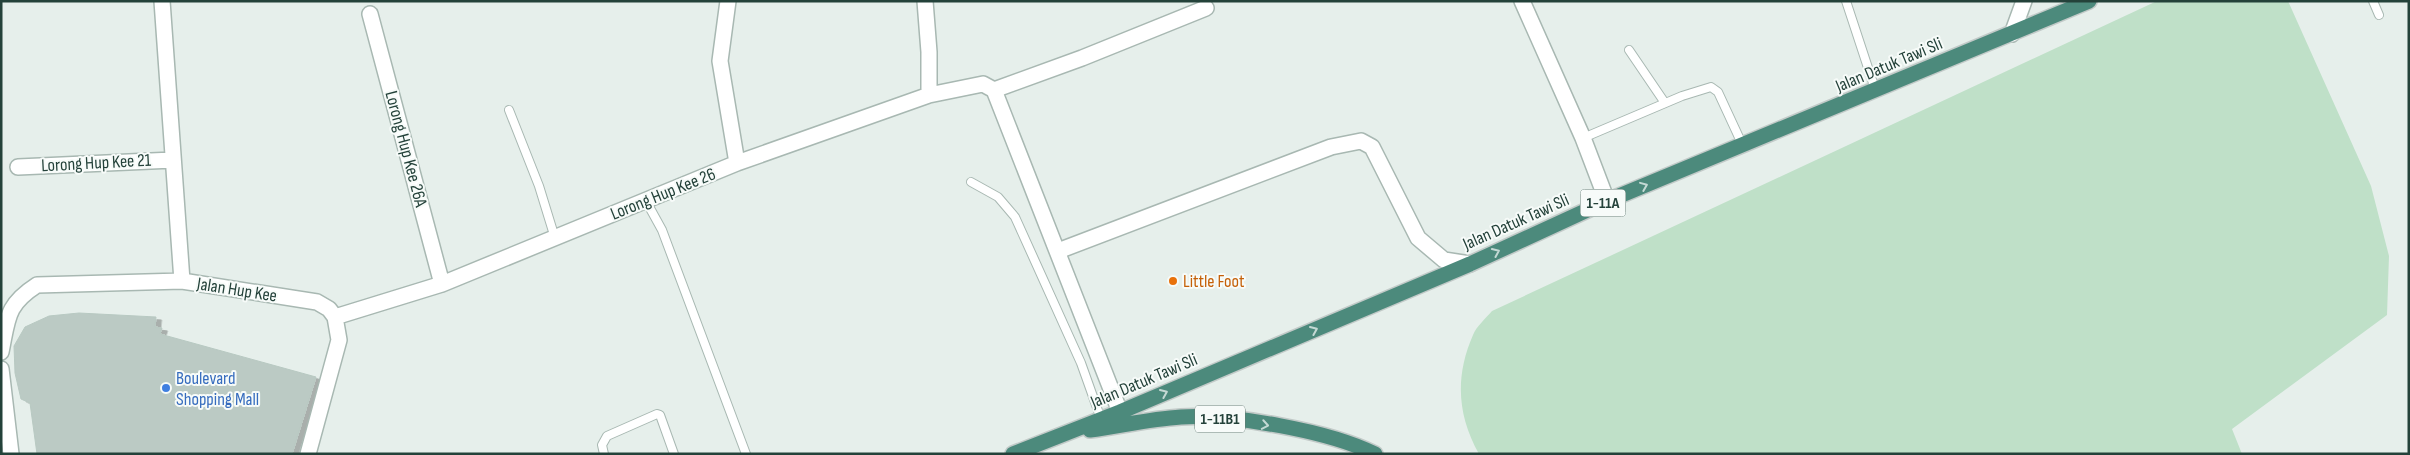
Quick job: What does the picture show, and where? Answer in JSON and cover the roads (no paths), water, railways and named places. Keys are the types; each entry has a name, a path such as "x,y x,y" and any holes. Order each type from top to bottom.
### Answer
{"highway":[{"name":"Jalan Datuk Tawi Sli","path":"1013,454 1120,412 1470,264 1607,201 1876,92 2089,1"},
{"name":"1-11B1","path":"1061,435 1181,417 1239,420 1354,443 1376,454"}],"street":[{"name":"Jalan Hup Kee","path":"162,1 182,281 317,302 329,309 335,316"},
{"path":"728,1 720,61 738,164"},
{"path":"925,1 929,52 929,95"},
{"path":"1522,1 1583,138 1607,201"},
{"path":"2012,34 2024,1"},
{"path":"1120,412 994,90 1082,58 1206,8"},
{"name":"Lorong Hup Kee 26A","path":"370,14 442,284"},
{"name":"Lorong Hup Kee 26","path":"335,316 442,284 738,164 929,95 983,84 994,90"},
{"path":"1058,251 1331,147 1360,141 1372,147 1418,238 1444,260 1470,264"},
{"name":"Lorong Hup Kee 21","path":"18,167 173,160"},
{"path":"1,352 9,312 20,296 37,285 182,281"},
{"path":"308,454 339,340 335,316"},
{"path":"1,369 11,454"}],"lane":[{"path":"1846,1 1876,92"},
{"path":"2373,1 2379,15"},
{"path":"1629,50 1665,103"},
{"path":"1583,138 1702,88 1711,87 1718,92 1743,146"},
{"path":"508,110 539,186 555,238"},
{"path":"971,182 998,197 1015,217 1082,363 1101,419"},
{"path":"646,201 662,230 746,454"},
{"path":"604,454 602,446 607,436 655,414 660,415 674,454"}],"place":[{"name":"Little Foot","path":"1173,281"},
{"name":"Boulevard Shopping Mall","path":"166,388"}]}
